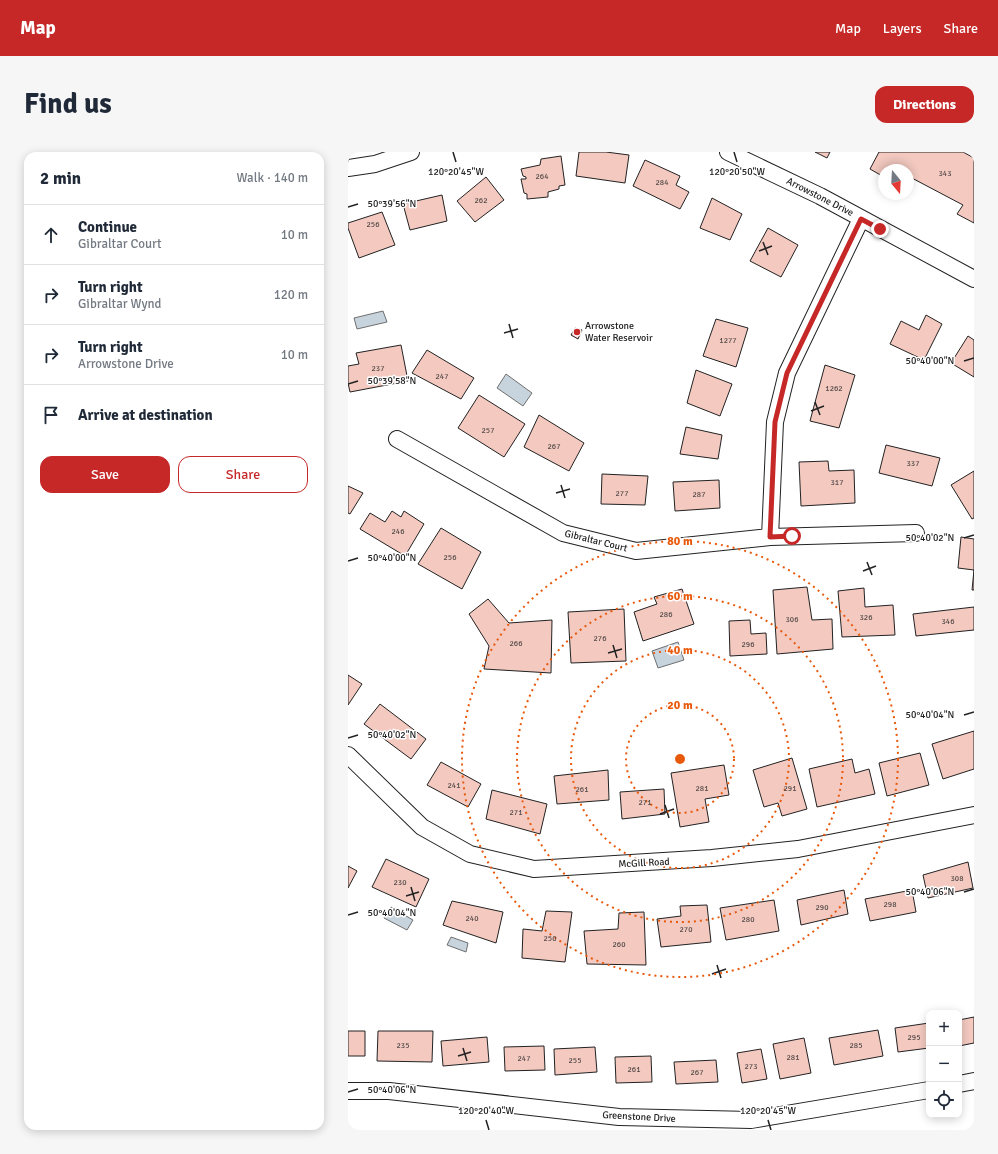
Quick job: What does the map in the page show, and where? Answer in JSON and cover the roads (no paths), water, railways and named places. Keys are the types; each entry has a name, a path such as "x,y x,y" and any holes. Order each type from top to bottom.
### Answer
{"street":[{"path":"348,168 375,164 411,152"},
{"name":"Arrowstone Drive","path":"728,152 820,196 974,279"},
{"path":"770,537 775,422 787,373 861,219"},
{"name":"Gibraltar Court","path":"397,439 563,533 636,551 770,537 916,533"},
{"name":"McGill Road","path":"348,755 422,827 470,854 534,869 712,858 790,850 974,815"},
{"path":"962,1083 974,1081"},
{"name":"Greenstone Drive","path":"348,1091 396,1092 619,1117 752,1125 926,1091"}],"place":[{"name":"Arrowstone Water Reservoir","path":"577,332"}]}
